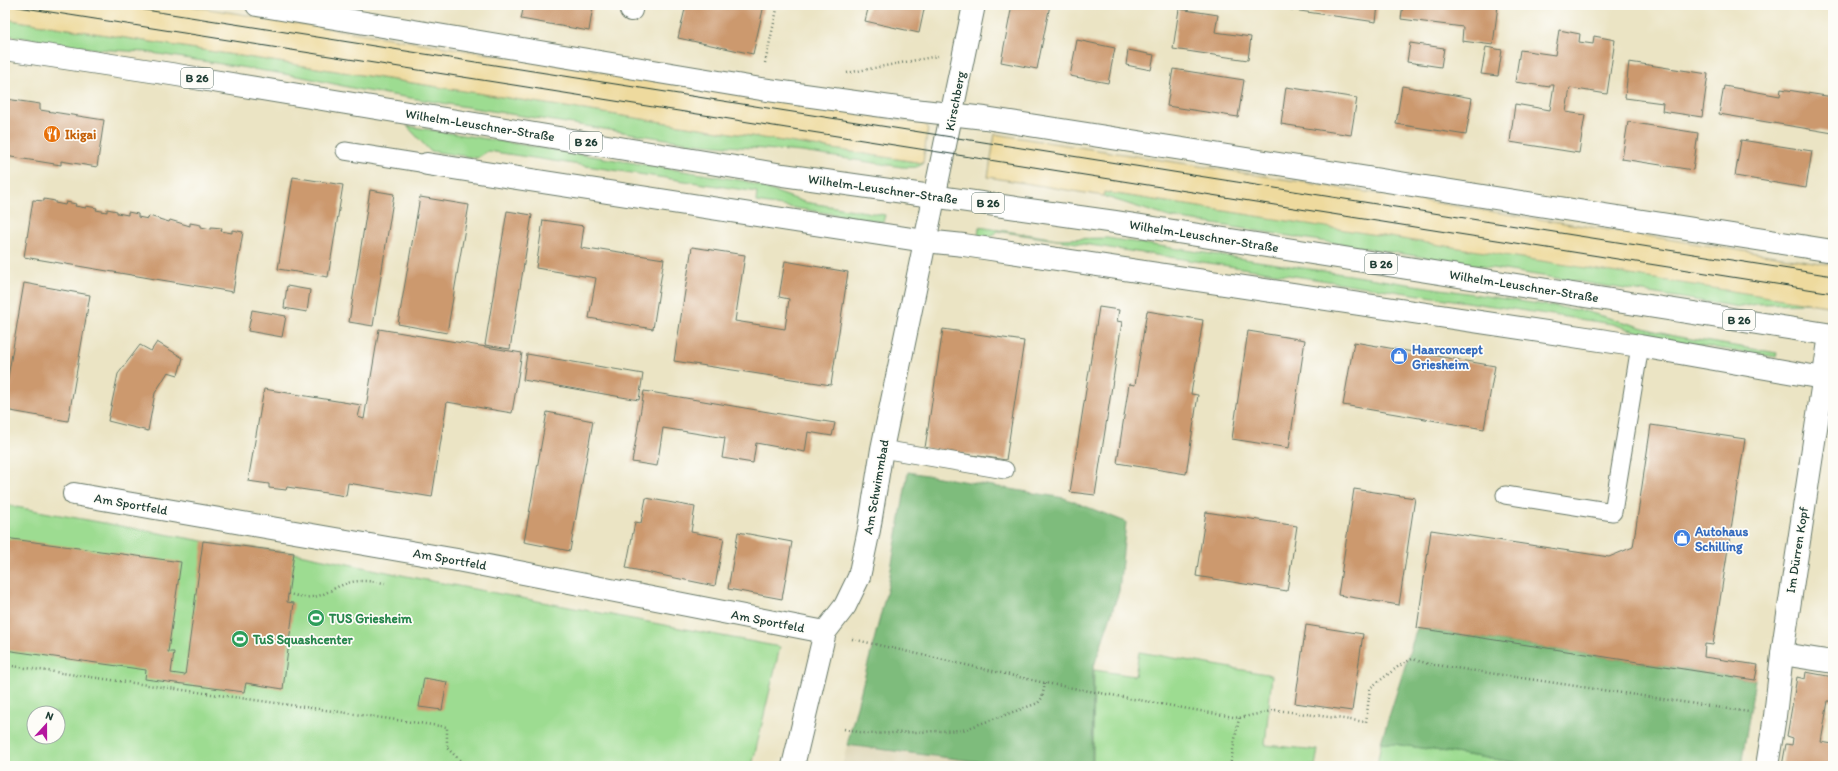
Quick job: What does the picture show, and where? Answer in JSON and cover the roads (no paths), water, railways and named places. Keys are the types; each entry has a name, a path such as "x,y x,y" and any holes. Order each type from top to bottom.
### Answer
{"street":[{"path":"257,5 761,89 953,114 1833,251"},
{"name":"Kirschberg","path":"935,197 974,5"},
{"name":"Wilhelm-Leuschner-Straße","path":"5,48 783,175 1108,221 1832,335"},
{"path":"427,164 926,241 964,245 1640,346 1824,378"},
{"name":"Am Schwimmbad","path":"793,766 824,632 845,606 859,577 869,530 882,449 935,197"},
{"name":"Im Dürren Kopf","path":"1767,766 1775,716 1782,654 1824,378 1832,335"},
{"name":"Am Sportfeld","path":"74,494 457,560 824,632"},
{"path":"1782,654 1833,662"}],"lane":[{"path":"345,151 427,164"},
{"path":"1505,495 1613,512 1640,346"},
{"path":"882,449 1004,470"}],"tram line":[{"path":"6,5 1833,293"},
{"path":"114,5 1833,276"}],"place":[{"name":"Ikigai","path":"52,134"},
{"name":"Haarconcept Griesheim","path":"1399,356"},
{"name":"Autohaus Schilling","path":"1682,538"},
{"name":"TUS Griesheim","path":"316,618"},
{"name":"TuS Squashcenter","path":"240,639"}]}
